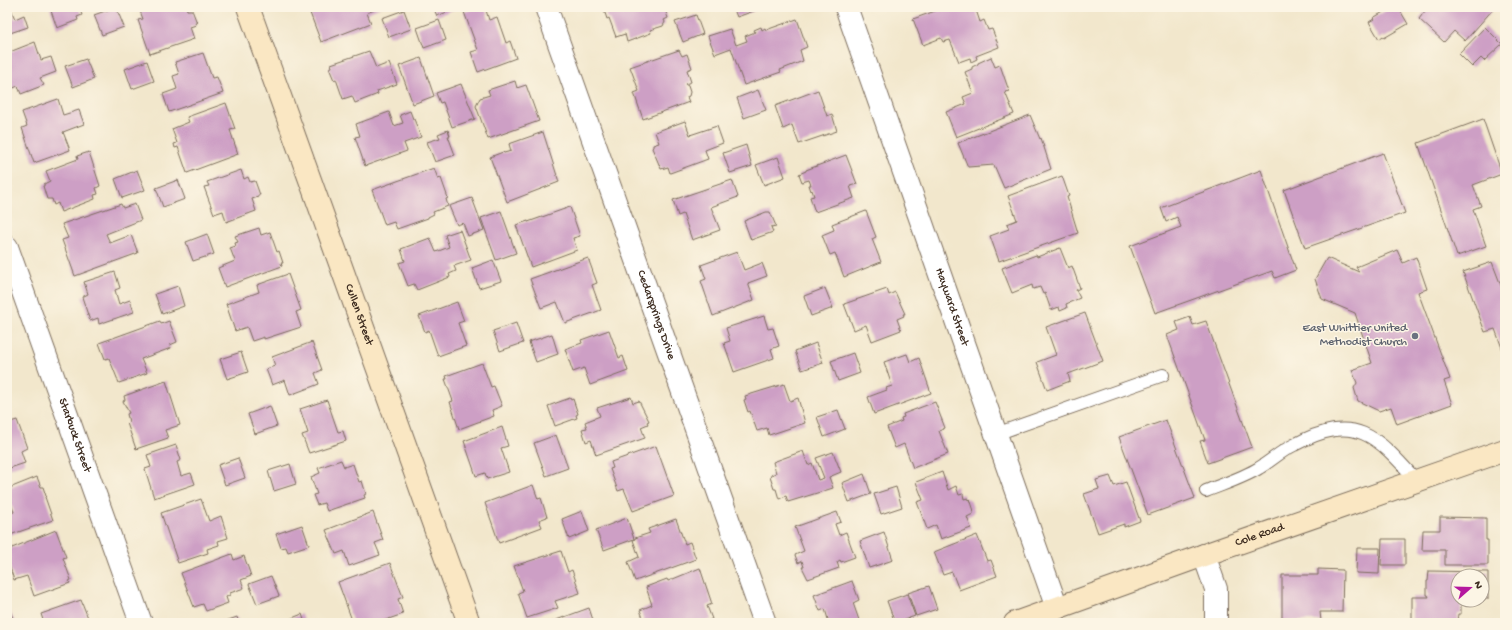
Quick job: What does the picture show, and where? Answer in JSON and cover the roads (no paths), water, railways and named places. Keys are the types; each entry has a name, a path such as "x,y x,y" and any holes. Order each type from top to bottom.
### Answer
{"street":[{"name":"Cullen Street","path":"248,7 468,623"},
{"name":"Cedarsprings Drive","path":"546,7 765,623"},
{"name":"Hayward Street","path":"846,7 1057,608"},
{"name":"Starbuck Street","path":"7,247 141,623"},
{"name":"Cole Road","path":"1015,623 1505,450"},
{"path":"1204,555 1216,589 1216,623"}],"lane":[{"path":"996,434 1163,374"},
{"path":"1206,491 1257,469 1293,445 1322,432 1345,429 1360,432 1376,440 1391,452 1417,481"}],"place":[{"name":"East Whittier United Methodist Church","path":"1415,336"}]}
